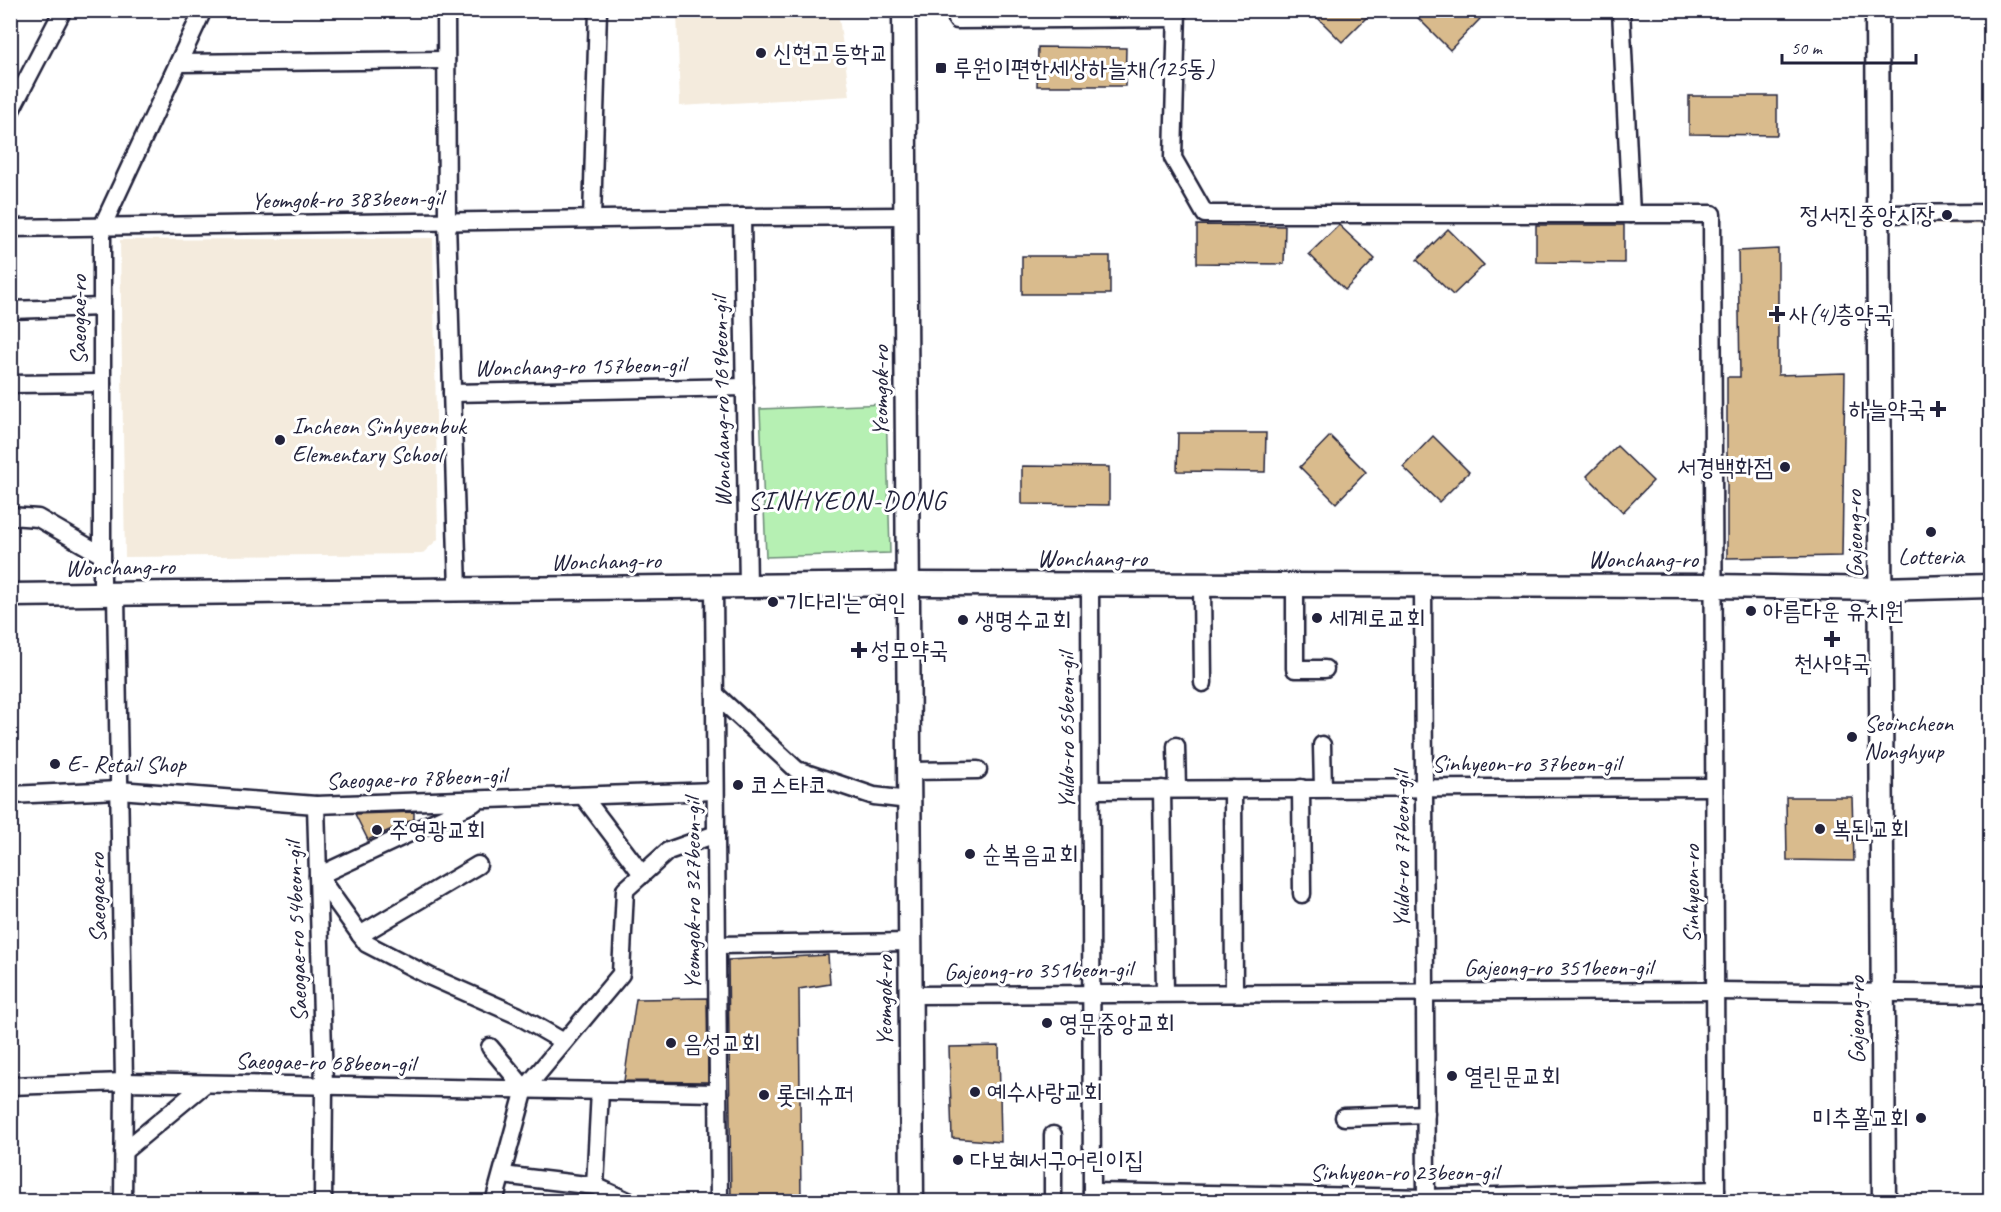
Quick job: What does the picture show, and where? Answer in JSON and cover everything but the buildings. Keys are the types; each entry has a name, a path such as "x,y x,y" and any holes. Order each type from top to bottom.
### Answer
{"street":[{"path":"10,112 63,10"},
{"name":"Saeogae-ro","path":"123,1202 124,1082 119,790 109,594 102,555 102,227 203,10"},
{"name":"Wonchang-ro 157beon-gil","path":"446,10 447,221 458,590"},
{"path":"592,219 598,10"},
{"name":"Yeomgok-ro","path":"904,10 912,1202"},
{"path":"957,20 1177,14 1173,158 1205,214 1631,214 1621,10"},
{"name":"Gajeong-ro","path":"1877,10 1884,1202"},
{"path":"179,63 446,60"},
{"path":"1878,214 1990,213"},
{"name":"Sinhyeon-ro","path":"1631,214 1712,214 1716,1196"},
{"name":"Yeomgok-ro 383beon-gil","path":"10,228 906,216"},
{"name":"Wonchang-ro 169beon-gil","path":"742,217 748,586"},
{"path":"10,310 102,307"},
{"path":"10,384 102,382"},
{"name":"Wonchang-ro 157beon-gil","path":"452,393 745,387"},
{"path":"10,516 38,518 102,555"},
{"name":"Wonchang-ro","path":"10,595 908,584 1713,586 1881,589 1990,586"},
{"name":"Yuldo-ro 65beon-gil","path":"1090,584 1092,1197"},
{"path":"1202,585 1203,683"},
{"path":"1295,585 1295,669 1325,669"},
{"name":"Yuldo-ro 77beon-gil","path":"1424,585 1426,1200"},
{"name":"Yeomgok-ro 327beon-gil","path":"714,586 719,1202"},
{"path":"714,694 797,770 874,796 909,800"},
{"path":"1322,745 1323,788"},
{"path":"1170,789 1176,746"},
{"path":"909,771 978,770"},
{"name":"Sinhyeon-ro 37beon-gil","path":"1090,790 1714,787"},
{"path":"1301,788 1302,894"},
{"name":"Gajeong-ro 351beon-gil","path":"1165,993 1170,789"},
{"path":"1233,789 1233,993"},
{"name":"Saeogae-ro 78beon-gil","path":"10,795 119,790 316,806 715,791"},
{"path":"584,796 642,874"},
{"path":"481,800 318,876 367,944 431,977 517,1015 564,1042"},
{"name":"Saeogae-ro 54beon-gil","path":"316,806 324,1086 323,1202"},
{"path":"494,1202 525,1089 621,974 625,890 668,851 716,834"},
{"path":"360,935 478,865"},
{"path":"717,945 910,942"},
{"name":"Gajeong-ro 351beon-gil","path":"911,995 1715,991 1990,994"},
{"path":"490,1047 525,1089"},
{"name":"Saeogae-ro 68beon-gil","path":"10,1086 124,1082 718,1093"},
{"path":"123,1152 205,1084"},
{"path":"595,1186 600,1091"},
{"path":"1344,1117 1426,1114"},
{"path":"1053,1135 1053,1202"},
{"path":"502,1175 595,1186 630,1202"},
{"name":"Sinhyeon-ro 23beon-gil","path":"1092,1197 1426,1200 1716,1196"}],"shaded area":[{"name":"신현고등학교","path":"677,11 838,11 850,96 680,106"},
{"name":"정서진중앙시장","path":"1990,205 1990,225 1904,225 1903,206"},
{"name":"Incheon Sinhyeonbuk Elementary School","path":"433,238 438,539 422,554 125,557 120,240"}],"green space":[{"path":"886,404 890,553 766,557 760,409"}],"place":[{"name":"신현고등학교","path":"761,53"},
{"name":"루원이편한세상하늘채(125동)","path":"941,68"},
{"name":"정서진중앙시장","path":"1947,215"},
{"name":"사(4)층약국","path":"1777,314"},
{"name":"하늘약국","path":"1938,409"},
{"name":"Incheon Sinhyeonbuk Elementary School","path":"280,440"},
{"name":"서경백화점","path":"1785,467"},
{"name":"Lotteria","path":"1931,532"},
{"name":"기다리는 여인","path":"773,602"},
{"name":"아름다운 유치원","path":"1751,611"},
{"name":"세계로교회","path":"1317,618"},
{"name":"생명수교회","path":"963,620"},
{"name":"천사약국","path":"1832,639"},
{"name":"성모약국","path":"859,650"},
{"name":"Seoincheon Nonghyup","path":"1852,737"},
{"name":"E- Retail Shop","path":"55,764"},
{"name":"코스타코","path":"738,785"},
{"name":"복된교회","path":"1820,829"},
{"name":"주영광교회","path":"377,830"},
{"name":"순복음교회","path":"970,854"},
{"name":"영문중앙교회","path":"1047,1023"},
{"name":"음성교회","path":"671,1043"},
{"name":"열린문교회","path":"1452,1076"},
{"name":"예수사랑교회","path":"975,1092"},
{"name":"롯데슈퍼","path":"764,1095"},
{"name":"미추홀교회","path":"1921,1118"},
{"name":"다보혜서구어린이집","path":"958,1160"}],"district":[{"name":"SINHYEON-DONG","path":"847,500"}]}
